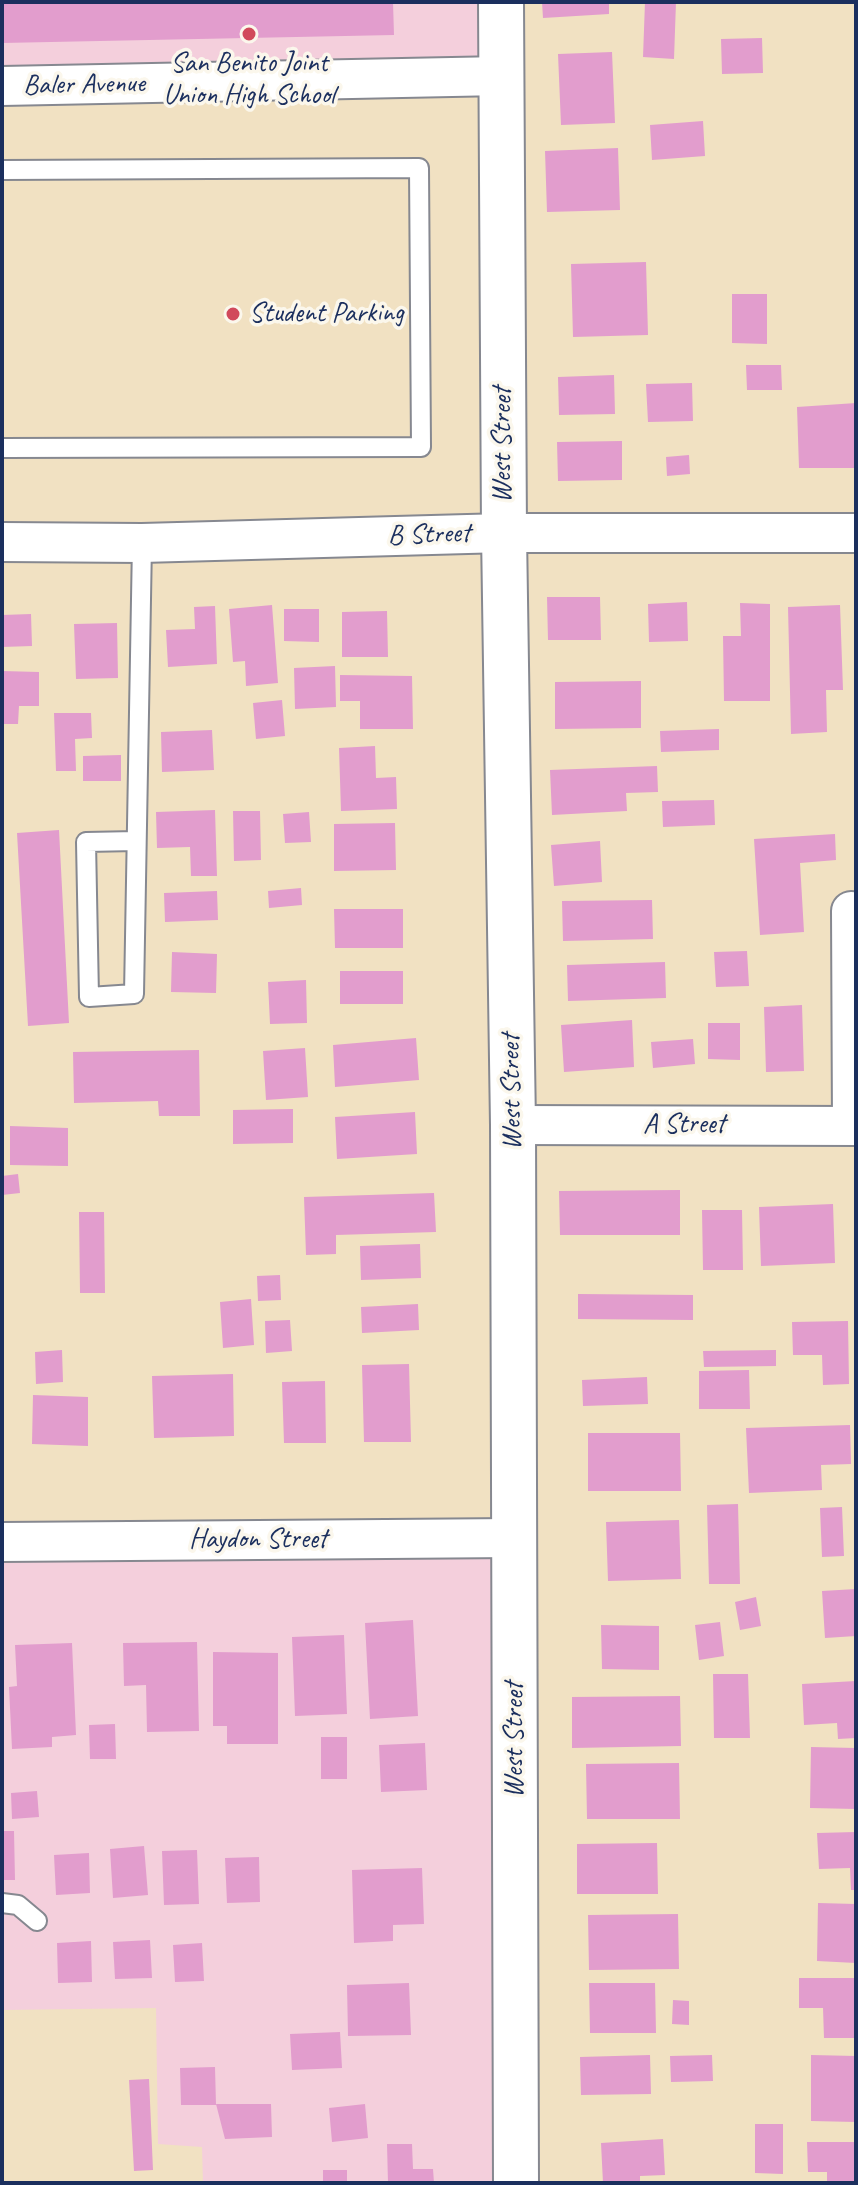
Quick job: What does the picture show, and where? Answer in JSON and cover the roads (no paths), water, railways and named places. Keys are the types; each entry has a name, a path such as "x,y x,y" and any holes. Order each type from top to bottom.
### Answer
{"street":[{"name":"West Street","path":"501,2 504,533 513,1125 516,2183"},
{"name":"Baler Avenue","path":"2,86 502,76"},
{"name":"B Street","path":"2,542 142,543 504,533 856,533"},
{"path":"851,911 854,1126"},
{"name":"A Street","path":"513,1125 854,1126"},
{"name":"Haydon Street","path":"2,1542 514,1538"}],"lane":[{"path":"2,170 419,168 421,431 421,447 2,448"},
{"path":"136,841 86,842 89,997 134,994 142,543"},
{"path":"2,1903 18,1905 37,1921"}],"place":[{"name":"San Benito Joint Union High School","path":"249,34"},
{"name":"Student Parking","path":"233,314"}]}
